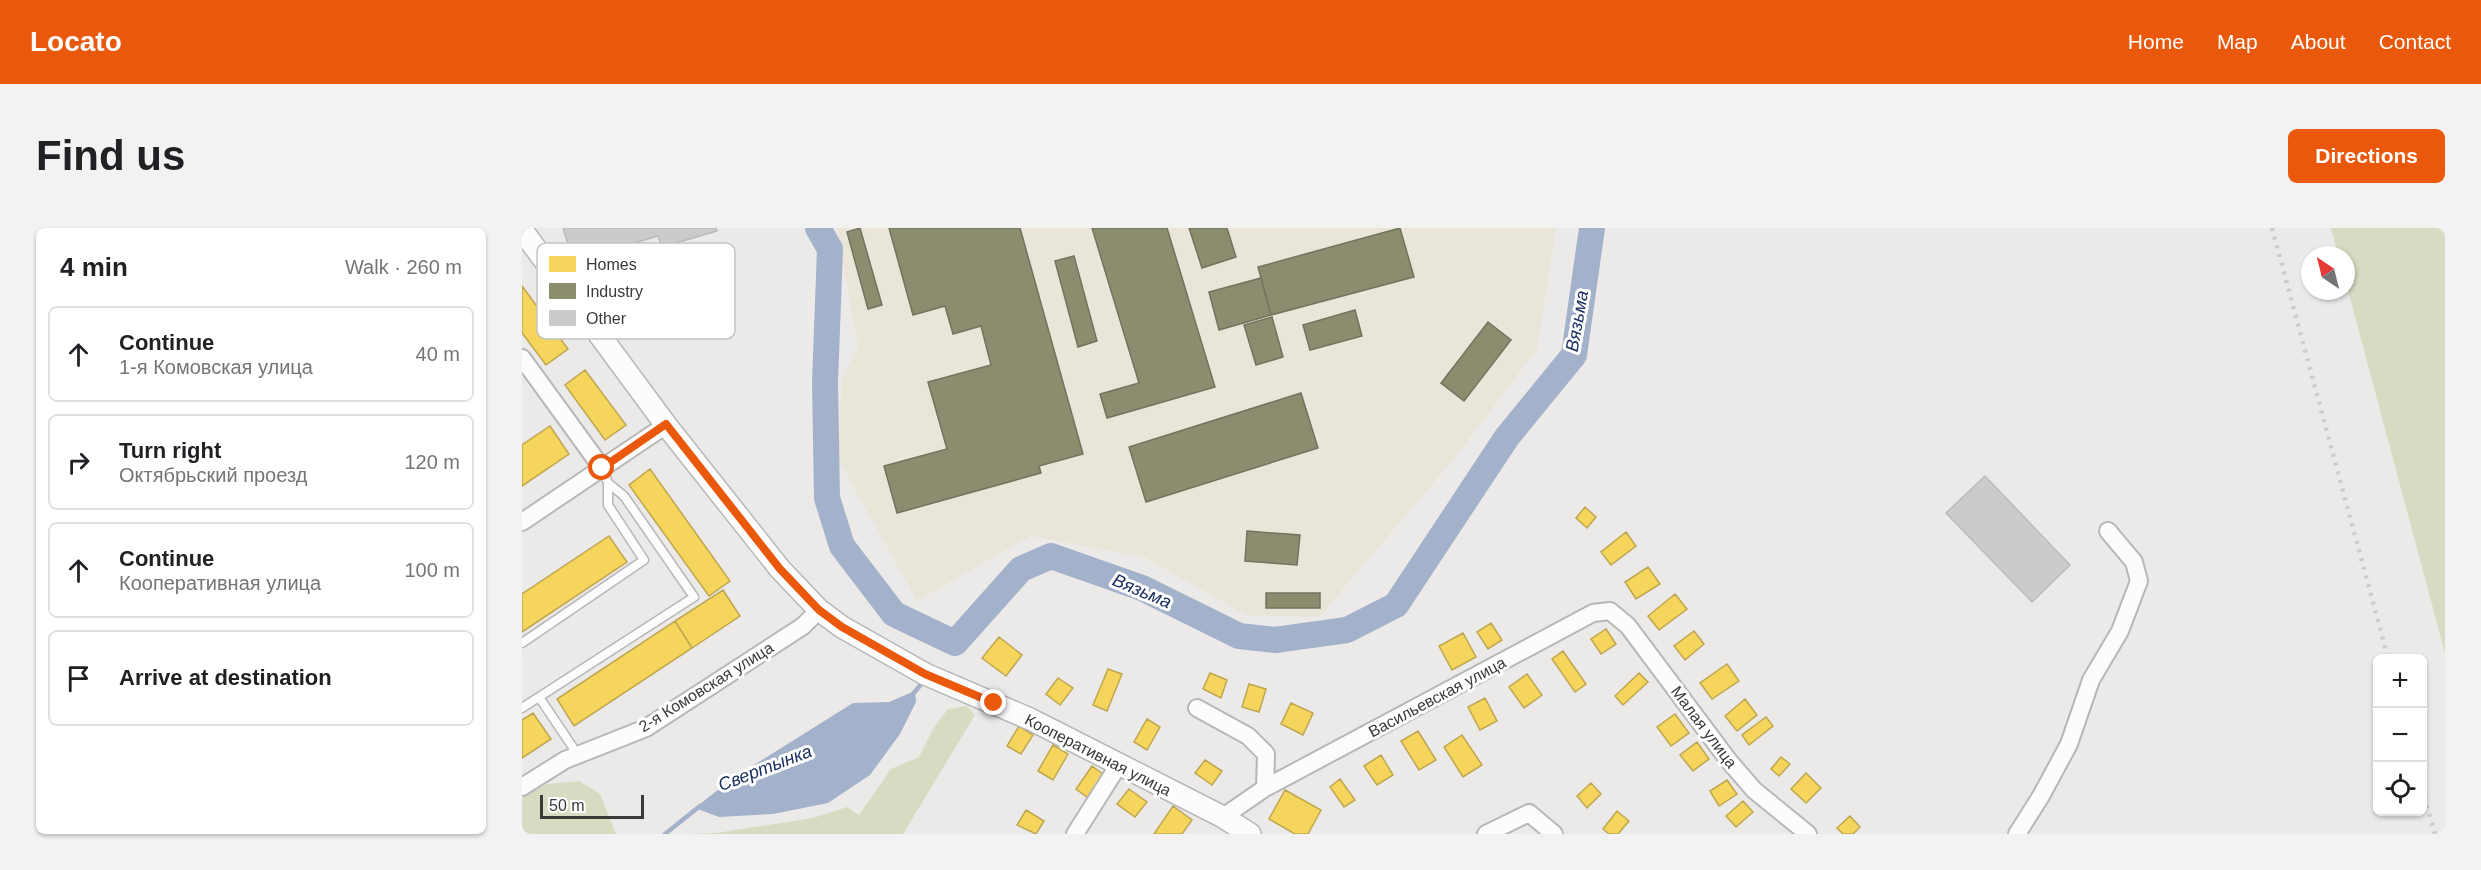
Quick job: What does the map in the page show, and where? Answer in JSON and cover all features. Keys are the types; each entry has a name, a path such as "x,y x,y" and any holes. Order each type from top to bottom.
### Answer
{"street":[{"name":"Кооперативная улица","path":"522,230 537,250"},
{"name":"Кооперативная улица","path":"603,339 666,424 780,569 819,610 842,627 925,674 1030,719 1118,766 1223,817 1250,834"},
{"path":"522,358 605,476"},
{"path":"522,522 605,476 666,424"},
{"path":"2017,834 2069,744 2091,680 2120,631 2139,581 2134,562 2108,531"},
{"name":"2-я Комовская улица","path":"522,787 578,755 646,728 803,626 819,610"},
{"name":"Васильевская улица","path":"1223,817 1266,788 1593,613 1610,611"},
{"name":"Малая улица","path":"1610,611 1628,626 1729,761 1754,790 1808,834"},
{"path":"1197,708 1248,736 1266,754 1266,788"},
{"path":"1075,834 1118,766"},
{"path":"1486,834 1529,813 1554,834"}],"lane":[{"path":"522,643 644,560 608,505 605,476"},
{"path":"522,708 694,597 624,496 605,476"},
{"path":"539,697 578,755"}],"shaded area":[{"path":"837,228 1556,228 1537,349 1453,460 1319,617 1246,615 1144,557 1030,536 917,601 838,459 842,378 858,347"}],"green space":[{"path":"2331,228 2445,228 2445,653 2351,300 2355,300 2355,246 2336,246"},
{"path":"967,706 975,715 903,834 686,834 716,833 813,818 847,807 859,815 891,769 919,757 933,729 948,709"},
{"path":"579,781 600,794 616,834 522,834 522,796 548,784"}],"water":[{"path":"915,691 916,702 900,734 870,775 828,803 773,814 719,817 695,808 733,778 853,703 889,702"}],"building: Homes":[{"path":"522,286 537,307 537,339 561,339 568,349 546,365 522,333"},
{"path":"585,370 626,425 605,440 565,385"},
{"path":"550,426 569,454 522,486 522,445"},
{"path":"650,469 730,581 709,596 629,485"},
{"path":"1585,507 1596,517 1587,528 1576,518"},
{"path":"1626,532 1636,546 1611,565 1601,552"},
{"path":"609,536 627,562 522,632 522,594"},
{"path":"1648,567 1660,584 1636,599 1625,582"},
{"path":"723,590 740,616 692,648 675,621"},
{"path":"1675,594 1687,609 1659,630 1648,616"},
{"path":"675,621 692,648 574,726 557,699"},
{"path":"1491,623 1502,640 1488,649 1477,632"},
{"path":"1606,629 1616,644 1601,654 1591,639"},
{"path":"1694,631 1704,644 1685,660 1674,646"},
{"path":"1463,633 1476,657 1452,670 1439,646"},
{"path":"999,637 1022,655 1006,676 982,658"},
{"path":"1563,651 1586,684 1575,692 1552,659"},
{"path":"1727,664 1739,681 1712,699 1700,683"},
{"path":"1108,669 1122,674 1107,711 1093,705"},
{"path":"1210,673 1227,680 1221,698 1203,689"},
{"path":"1639,673 1648,682 1623,705 1615,696"},
{"path":"1527,674 1542,695 1524,708 1509,687"},
{"path":"1058,678 1073,688 1060,705 1046,694"},
{"path":"1249,684 1266,689 1259,712 1242,707"},
{"path":"1485,698 1497,721 1480,730 1468,707"},
{"path":"1745,699 1757,715 1737,731 1725,716"},
{"path":"1291,703 1313,713 1303,735 1281,724"},
{"path":"533,713 551,739 522,758 522,720"},
{"path":"1675,714 1689,733 1671,746 1657,727"},
{"path":"1766,717 1773,726 1749,745 1742,735"},
{"path":"1147,719 1160,727 1147,750 1134,742"},
{"path":"1019,726 1033,735 1021,754 1007,746"},
{"path":"1418,731 1436,760 1419,770 1401,741"},
{"path":"1462,735 1482,765 1463,777 1444,747"},
{"path":"1697,742 1709,759 1693,771 1680,755"},
{"path":"1053,745 1068,754 1053,780 1038,771"},
{"path":"1381,755 1393,775 1377,785 1364,766"},
{"path":"1781,757 1790,764 1779,776 1771,769"},
{"path":"1205,760 1222,771 1212,785 1195,773"},
{"path":"1092,766 1107,777 1091,800 1076,789"},
{"path":"1806,773 1821,788 1806,803 1791,789"},
{"path":"1340,779 1355,800 1344,807 1330,787"},
{"path":"1727,780 1737,794 1719,806 1710,791"},
{"path":"1591,783 1601,794 1587,808 1577,796"},
{"path":"1129,789 1147,802 1135,817 1117,804"},
{"path":"1285,790 1321,810 1308,834 1295,834 1269,819"},
{"path":"1743,801 1753,812 1736,827 1726,816"},
{"path":"1173,806 1192,820 1182,834 1154,834"},
{"path":"1026,810 1044,821 1036,834 1017,825"},
{"path":"1617,811 1629,821 1618,834 1609,834 1603,829"},
{"path":"1850,816 1860,827 1853,834 1843,834 1837,828"}],"building: Industry":[{"path":"860,228 882,305 868,309 847,232"},
{"path":"889,228 1020,228 1083,454 1039,466 1041,473 897,513 884,466 947,449 928,382 991,365 981,326 953,334 945,306 913,315"},
{"path":"1092,228 1167,228 1215,387 1107,418 1100,394 1139,383"},
{"path":"1189,228 1227,228 1236,257 1202,268"},
{"path":"1400,228 1414,277 1271,315 1258,267"},
{"path":"1074,256 1097,341 1078,347 1055,261"},
{"path":"1261,278 1271,315 1219,330 1209,292"},
{"path":"1355,310 1362,336 1310,350 1303,325"},
{"path":"1272,317 1283,357 1256,365 1244,325"},
{"path":"1488,322 1511,340 1464,401 1441,383"},
{"path":"1301,393 1318,448 1146,502 1129,447"},
{"path":"1247,531 1300,535 1297,565 1245,561"},
{"path":"1266,593 1320,593 1320,608 1266,608"}],"building: Other":[{"path":"563,228 716,228 717,231 676,243 661,243 658,236 634,243 568,243"},
{"path":"1985,476 2070,565 2032,602 1946,513"}],"waterway":[{"name":"Вязьма","path":"818,228 830,249 825,382 827,498 842,546 894,614 955,643 1021,569 1051,556 1142,588 1239,636 1275,640 1347,630 1396,605 1507,437 1574,355 1592,228"},
{"name":"Свертынка","path":"912,695 924,681"},
{"name":"Свертынка","path":"665,834 700,806"}],"railway":[{"path":"2272,228 2387,654"},
{"path":"2427,806 2435,834"}],"route":[{"path":"602,468 666,424 780,569 819,610 842,627 925,674 994,703"}]}
